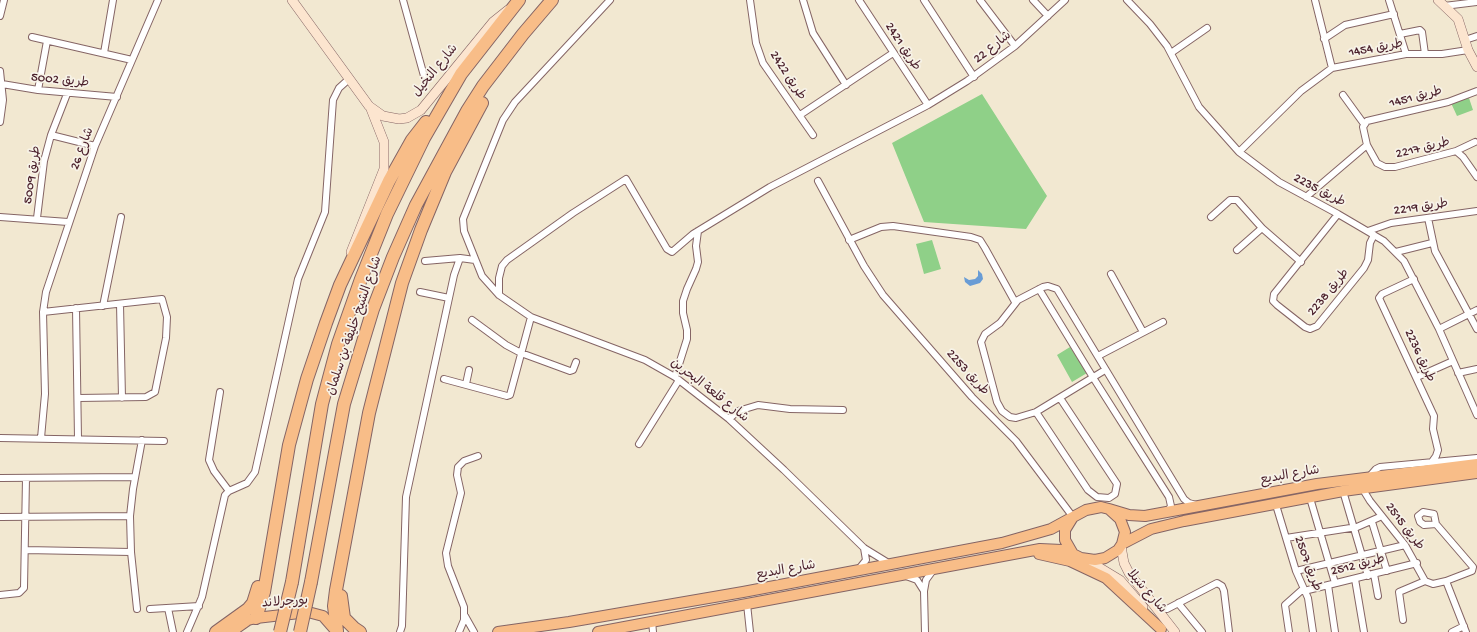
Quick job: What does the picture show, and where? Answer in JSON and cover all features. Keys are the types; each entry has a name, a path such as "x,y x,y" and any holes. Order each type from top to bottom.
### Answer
{"highway":[{"name":"شارع الشيخ خليفة بن سلمان","path":"300,632 312,582 344,404 373,309 416,205 448,145 483,86 523,34 552,0"},
{"name":"شارع الشيخ خليفة بن سلمان","path":"280,632 292,582 322,404 338,344 360,279 387,214 424,138 461,74 515,4"},
{"path":"337,631 335,598 369,413 402,283 421,230 445,172 475,114 523,34"},
{"path":"256,618 264,592 282,479 294,424 326,323 349,265 389,181 412,140 461,74"},
{"path":"216,632 240,616 253,603 262,564 270,549"},
{"path":"344,550 345,557 341,595 342,612 348,623 360,632"}],"main road":[{"name":"شارع البديع","path":"1109,509 1136,516 1167,513 1317,484 1368,478 1428,467 1477,464"},
{"name":"شارع البديع","path":"1122,545 1146,531 1170,525 1362,488 1477,473"},
{"path":"1101,508 1109,509 1115,513 1123,526 1125,536 1122,545 1105,558 1087,560 1073,554 1067,543 1065,535 1067,526 1073,516 1086,510 1101,508"},
{"name":"شارع البديع","path":"498,632 569,622 858,571 1034,535 1051,529 1073,516"},
{"name":"شارع البديع","path":"598,632 936,568 1025,553 1053,549 1073,554"},
{"path":"1025,553 1061,558 1096,572 1116,586 1162,630"},
{"name":"بورجرلاند","path":"232,632 248,620 308,612 315,613 327,620 337,631"}],"street":[{"path":"0,16 4,0"},
{"path":"104,53 113,0"},
{"name":"شارع 26","path":"41,438 45,386 43,312 46,292 94,146 117,97 158,0"},
{"name":"شارع النخيل","path":"292,0 369,106 375,112 390,119 407,118 418,112 426,105 493,22 515,4"},
{"path":"403,0 424,76"},
{"name":"شارع قلعة البحرين","path":"610,0 515,102 503,120 463,219 464,231 482,276 500,295 531,317 645,360 677,379 729,419 864,548 891,564"},
{"name":"طريق 2422","path":"750,0 756,43 761,58 813,135"},
{"path":"803,0 813,34 846,85"},
{"name":"طريق 2421","path":"858,0 928,105"},
{"path":"924,0 974,77"},
{"path":"980,0 1015,46"},
{"path":"1033,0 1048,16"},
{"name":"شارع 22","path":"500,295 499,278 502,266 507,260 626,179 669,251 674,250 698,231 789,176 928,105 974,77 1015,46 1065,0"},
{"name":"طريق 2235","path":"1127,0 1158,34 1199,107 1239,152 1279,182 1368,231 1396,252 1414,279 1439,329 1477,415"},
{"path":"1239,152 1301,91 1332,68 1314,0"},
{"path":"1389,0 1406,54"},
{"path":"1441,3 1477,2"},
{"path":"1441,3 1458,18 1468,50 1477,67"},
{"path":"1324,39 1345,25 1394,14"},
{"path":"1170,53 1207,28"},
{"name":"طريق 1454","path":"1400,34 1420,30 1422,32 1424,54"},
{"path":"1465,40 1477,36"},
{"path":"32,37 132,60"},
{"path":"38,90 46,41"},
{"name":"طريق 1454","path":"1332,68 1406,54 1442,54 1468,50"},
{"name":"طريق 2422","path":"800,115 893,53"},
{"path":"0,71 3,100 0,122"},
{"path":"187,632 199,606 223,500 229,491 247,484 255,472 298,280 325,212 333,100 340,88 349,79"},
{"name":"طريق 5002","path":"2,84 67,94 117,97"},
{"name":"طريق 1451","path":"1364,126 1368,121 1448,102 1477,91"},
{"name":"طريق 5009","path":"37,218 44,161 51,135 67,94"},
{"path":"1343,95 1364,126"},
{"name":"شارع النخيل","path":"349,265 354,240 380,182 384,169 384,142 380,129 369,106"},
{"name":"طريق 2217","path":"1364,126 1367,145 1377,163 1385,167 1390,168 1456,151 1463,157 1477,177"},
{"name":"طريق 5009","path":"51,135 94,146"},
{"path":"1456,151 1475,142"},
{"path":"1306,197 1367,145"},
{"name":"طريق 2253","path":"818,180 850,240 883,295 972,396 1016,441 1073,516"},
{"path":"1210,217 1233,200 1237,200 1262,228 1301,262"},
{"name":"طريق 2219","path":"1368,231 1391,223 1477,211"},
{"name":"طريق 2238","path":"1338,214 1274,294 1273,298 1273,301 1286,313 1310,329 1317,326 1364,268 1368,260 1370,243 1374,235"},
{"path":"103,306 120,216"},
{"path":"0,218 37,218 68,222"},
{"path":"1428,218 1432,243 1435,251 1470,313 1477,329"},
{"path":"850,240 882,227 893,226 971,237 980,240 1015,302"},
{"path":"1237,250 1262,228"},
{"path":"639,444 677,379 688,330 683,313 683,301 698,262 696,246 698,231"},
{"path":"1396,252 1432,243"},
{"path":"401,630 406,497 449,298 460,258"},
{"path":"426,261 460,258 475,260"},
{"path":"1111,274 1143,332"},
{"name":"طريق 2236","path":"1414,279 1382,294 1379,298 1434,416 1433,429 1438,450 1436,456 1428,467"},
{"path":"1167,513 1171,503 1169,497 1092,377 1039,289 1048,286 1056,289 1186,502 1192,505 1214,503"},
{"name":"طريق 2253","path":"1006,415 999,407 994,396 981,342 985,334 1003,320 1015,302 1039,289"},
{"path":"420,292 449,298"},
{"path":"43,312 162,299 167,317 164,352 155,392 146,397 78,398"},
{"path":"120,304 122,398"},
{"path":"76,308 78,439"},
{"path":"1439,329 1477,310"},
{"path":"444,378 510,395 531,317"},
{"path":"472,320 506,345 521,353 570,371 573,370 576,362"},
{"path":"1098,356 1163,322"},
{"path":"1417,377 1453,361"},
{"path":"1458,373 1477,369"},
{"path":"466,384 470,370"},
{"path":"998,423 1006,415 1016,418 1036,412 1105,370"},
{"path":"220,392 209,460 214,471 229,491"},
{"path":"1036,412 1088,490 1097,497 1109,498 1115,494 1117,484 1060,398"},
{"path":"729,419 744,408 758,405 790,409 843,410"},
{"path":"0,438 164,441"},
{"path":"137,608 131,552 130,516 142,440"},
{"path":"474,632 468,624 463,600 448,566 446,553 461,490 458,467 464,461 478,456"},
{"path":"1428,467 1477,458"},
{"path":"0,478 135,477"},
{"path":"0,595 19,593 23,590 26,478"},
{"name":"طريق 2515","path":"1362,488 1382,516 1406,545 1417,563 1425,581"},
{"path":"1343,492 1362,556 1371,575 1378,596"},
{"path":"1310,498 1335,583"},
{"name":"طريق 2507","path":"1276,505 1296,571 1308,598 1313,632"},
{"path":"0,517 130,516"},
{"path":"1286,538 1321,534 1354,527 1372,522 1382,516"},
{"path":"1372,522 1387,571"},
{"name":"طريق 2515","path":"1403,620 1399,592 1425,581 1433,584 1446,581 1472,570 1472,568 1436,524"},
{"name":"شارع شيلا","path":"1122,545 1126,568 1156,608 1165,613 1175,632"},
{"path":"1296,571 1406,545"},
{"path":"858,571 866,560 864,548"},
{"path":"25,550 131,552"},
{"name":"شارع شيلا","path":"1087,560 1120,580 1162,630"},
{"name":"طريق 2512","path":"1304,590 1417,563"},
{"path":"925,632 924,590 926,580 936,568"},
{"path":"898,576 917,580 924,590"},
{"path":"1355,579 1364,632"},
{"path":"1446,581 1465,629 1452,632"},
{"path":"1165,613 1178,603 1215,583 1219,584 1224,592 1229,632"},
{"path":"1328,585 1335,632"},
{"path":"1289,632 1285,605 1304,590"},
{"path":"1178,603 1202,632"},
{"path":"747,604 750,632"},
{"path":"150,609 199,606"},
{"path":"168,608 173,632"},
{"path":"459,632 465,615"},
{"path":"652,621 653,632"}],"green space":[{"path":"982,94 1047,196 1026,229 924,222 892,143"},
{"path":"1469,98 1473,110 1457,116 1451,103"},
{"path":"932,240 941,269 924,274 916,244"},
{"path":"1070,347 1087,373 1072,382 1057,355"}],"water":[{"path":"978,270 982,274 983,279 980,283 970,286 965,282 964,277 969,280 975,279 978,276"}]}
